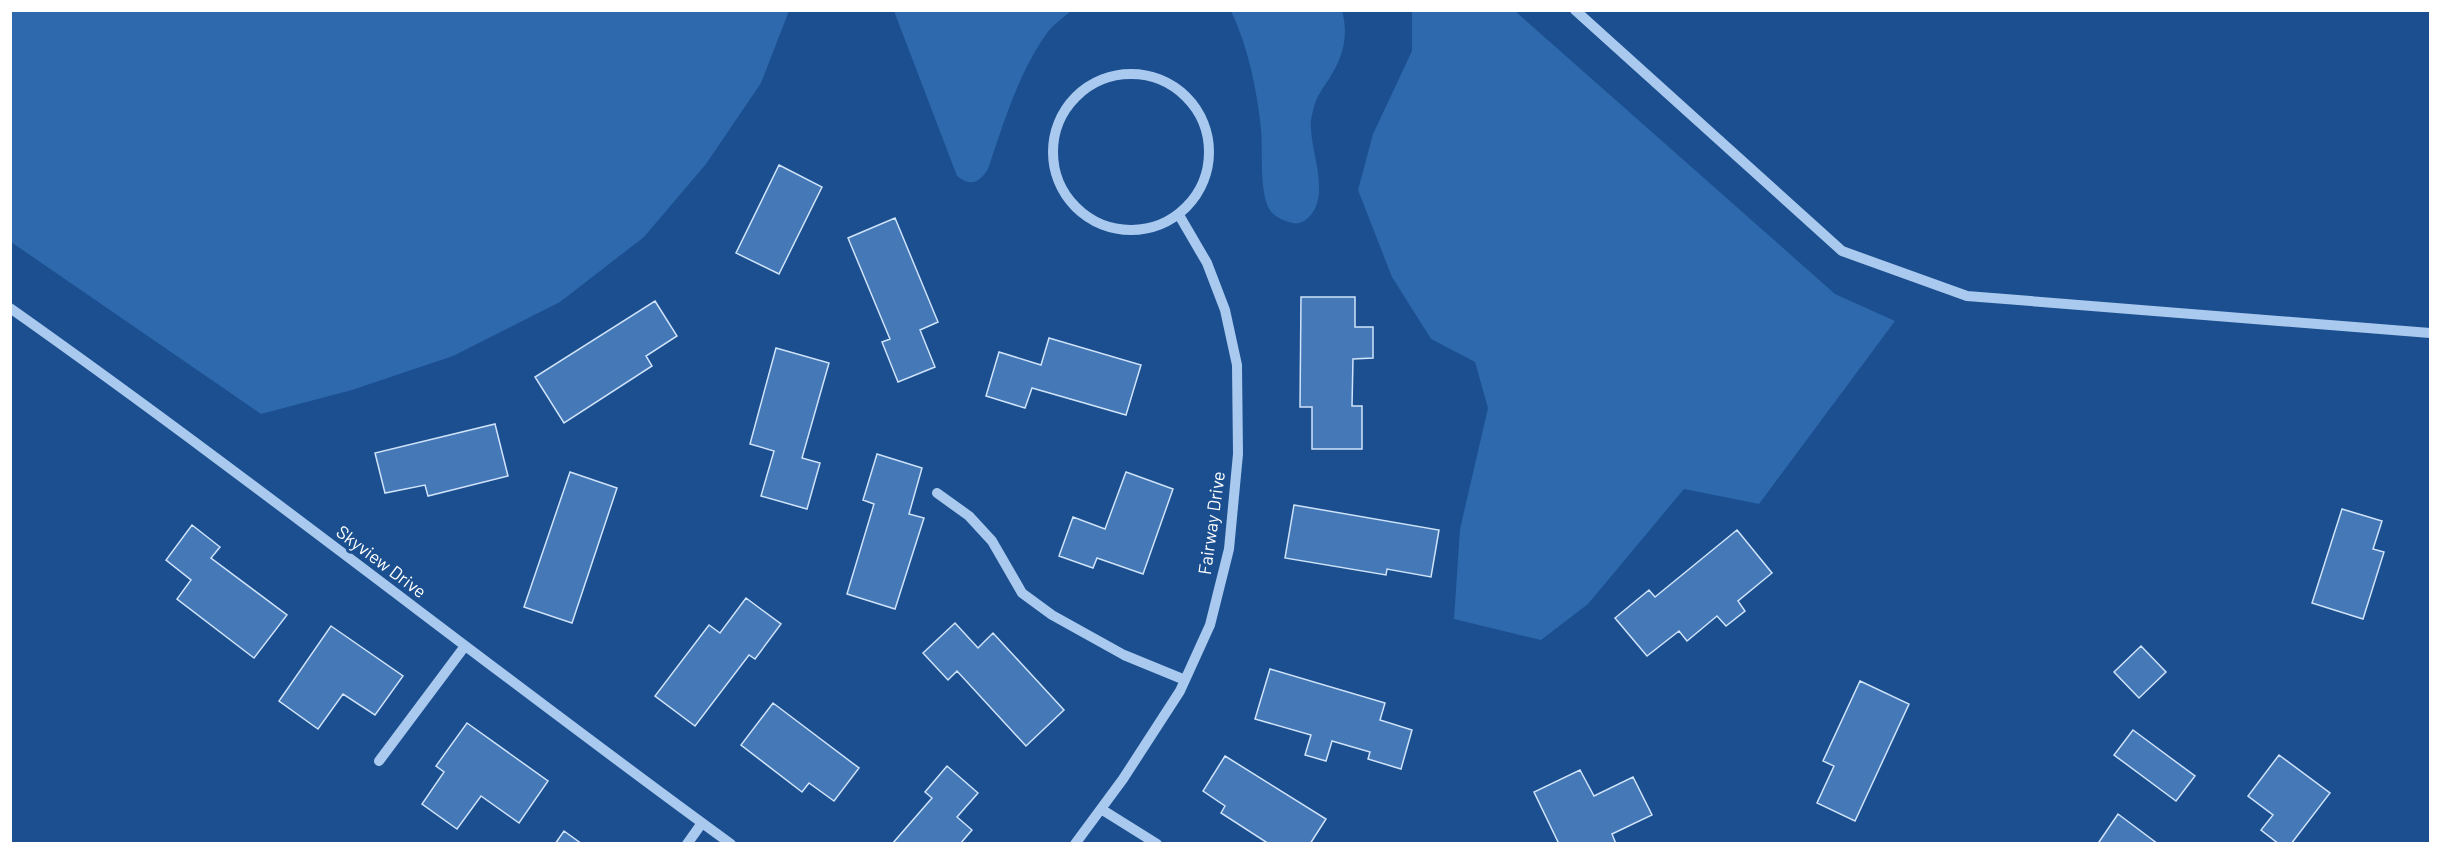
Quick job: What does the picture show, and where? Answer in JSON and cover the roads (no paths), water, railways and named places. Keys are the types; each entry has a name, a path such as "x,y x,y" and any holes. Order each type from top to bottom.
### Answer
{"street":[{"path":"1575,10 1842,251 1966,296 2430,333"},
{"path":"1135,74 1152,76 1168,83 1195,106 1209,138 1210,155 1201,189 1179,215 1164,224 1132,231 1100,224 1085,216 1073,205 1056,176 1053,143 1056,127 1063,112 1086,88 1101,79 1135,74"},
{"name":"Fairway Drive","path":"1075,843 1123,778 1185,680 1210,625 1228,549 1238,454 1237,365 1225,310 1210,272 1179,215"},
{"name":"Skyview Drive","path":"10,308 123,388 731,843"},
{"path":"937,493 969,516 992,541 1022,593 1052,615 1124,655 1185,680"},
{"path":"379,761 465,646"},
{"path":"1101,808 1157,843"},
{"path":"687,843 702,823"}]}
